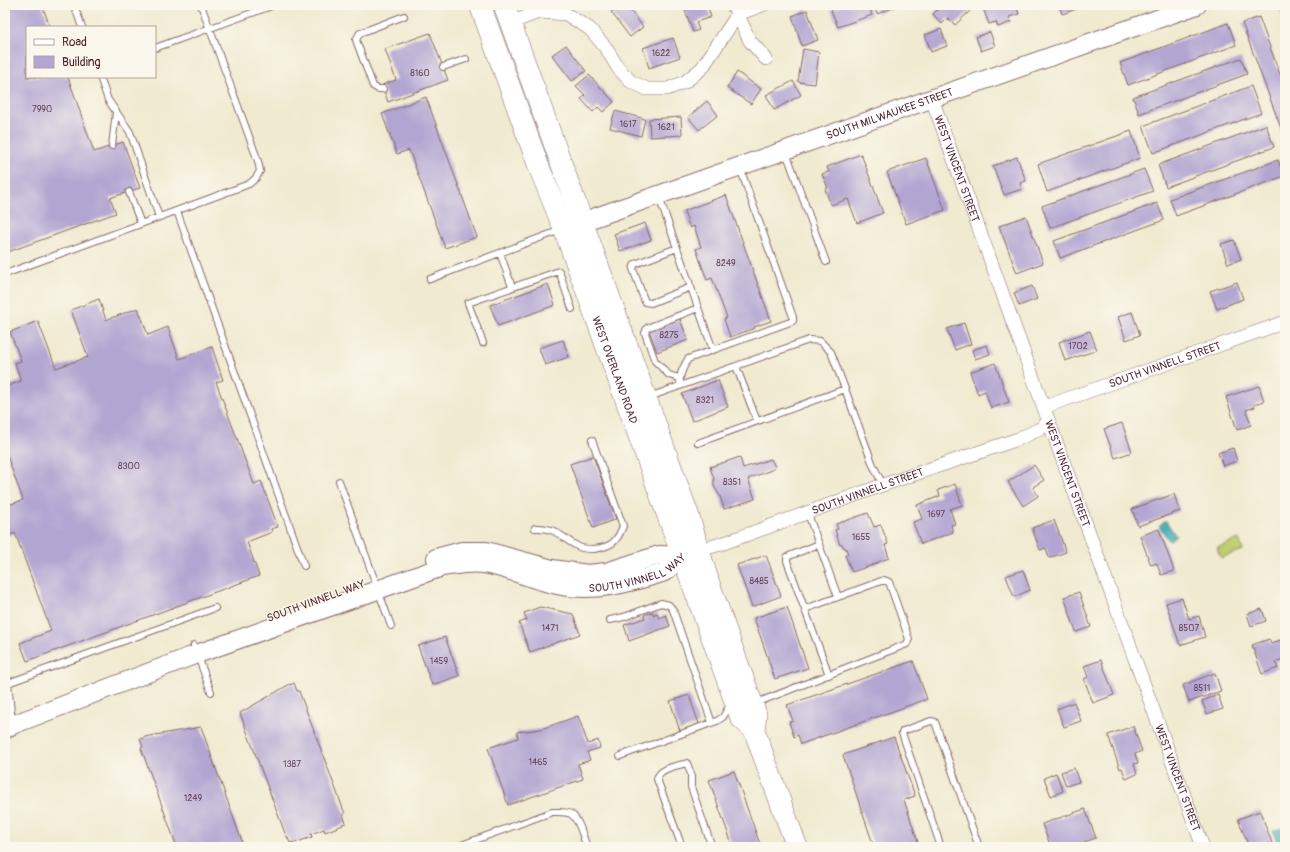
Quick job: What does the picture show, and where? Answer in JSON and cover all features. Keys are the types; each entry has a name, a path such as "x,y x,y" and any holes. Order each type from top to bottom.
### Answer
{"main road":[{"name":"WEST OVERLAND ROAD","path":"480,5 539,167 573,226 600,300 618,321 688,514 690,553"},
{"path":"493,5 499,17 507,14"},
{"name":"WEST OVERLAND ROAD","path":"507,14 554,144 573,226 743,702 740,718 754,730 797,847"},
{"path":"501,63 515,64 532,107 554,144"}],"street":[{"path":"735,10 763,5"},
{"name":"SOUTH MILWAUKEE STREET","path":"573,226 1197,5"},
{"path":"507,14 539,12 566,14 590,29 606,48 618,68 630,81 647,89 667,89 685,82 702,68 735,10"},
{"path":"735,10 750,41 766,58"},
{"name":"WEST VINCENT STREET","path":"932,99 1203,847"},
{"name":"SOUTH VINNELL STREET","path":"1044,407 1285,322"},
{"name":"SOUTH VINNELL STREET","path":"690,553 808,514 883,485 1018,438 1040,429 1049,421"},
{"name":"SOUTH VINNELL WAY","path":"8,721 196,649 376,585 442,567 459,564 483,564 557,585 584,589 612,587 666,571 690,553"}],"lane":[{"path":"74,5 82,26"},
{"path":"5,274 249,184 256,178 260,171 258,161 201,5"},
{"path":"156,48 274,5"},
{"path":"384,89 378,89 373,86 356,40 360,33 404,16"},
{"path":"443,67 466,59"},
{"path":"100,78 108,100 130,132 160,217"},
{"path":"112,146 116,112"},
{"path":"786,151 826,262"},
{"path":"680,386 679,378 681,370 688,359 793,321 793,317 740,167"},
{"path":"129,192 141,224"},
{"path":"659,196 713,350"},
{"path":"177,211 304,566"},
{"path":"430,279 573,226"},
{"path":"677,248 635,264 632,269 645,302 650,303 691,287"},
{"path":"500,253 512,287"},
{"path":"483,343 468,303 558,270 572,309"},
{"path":"679,378 669,375 655,361 645,333 647,328 698,308"},
{"path":"646,398 809,340 820,340 831,352 873,465 883,485"},
{"path":"736,366 757,421"},
{"path":"698,443 845,389"},
{"path":"535,528 554,530 580,548 604,548 613,544 619,536 623,526 592,440"},
{"path":"339,481 391,626"},
{"path":"808,514 838,597"},
{"path":"819,544 787,557 787,561 828,675"},
{"path":"620,756 712,723 723,717 743,702 828,675 907,644 909,639 888,582 884,580 805,609"},
{"path":"610,620 624,618 661,603 669,605 686,648 712,723"},
{"path":"8,683 215,608"},
{"path":"196,649 211,692"},
{"path":"5,675 8,683 8,721"},
{"path":"941,847 902,733 903,731 931,721 935,722 979,847"},
{"path":"682,847 657,777 661,772 687,763 691,774 692,787 712,847"},
{"path":"456,847 552,812 564,812 573,815 578,823 587,847"}],"green space":[{"path":"1239,539 1243,550 1221,558 1217,548"}],"water":[{"path":"1166,521 1176,536 1169,541 1159,526"},
{"path":"1281,828 1285,839 1285,847 1279,847 1273,831"}],"building":[{"path":"5,5 42,5 50,26 26,26 26,78 68,78 94,152 123,142 140,188 110,198 116,213 5,253"},
{"path":"620,5 626,5 643,27 630,37 611,12"},
{"path":"683,5 707,5 711,17 696,22 699,30 693,32"},
{"path":"844,5 869,5 872,15 838,27 831,10"},
{"path":"874,5 900,5 877,14"},
{"path":"942,5 972,5 974,7 955,25 948,18 942,24 933,14"},
{"path":"992,5 1016,5 1019,14 1009,17 1011,22 998,27 996,22 989,24 983,8"},
{"path":"1059,5 1077,5 1079,8 1062,14"},
{"path":"1279,5 1285,5 1285,22"},
{"path":"807,10 818,40 802,46 792,16"},
{"path":"1259,17 1285,88 1285,139 1242,23"},
{"path":"1228,23 1236,45 1128,85 1120,63"},
{"path":"941,29 947,46 931,52 925,35"},
{"path":"990,32 995,46 981,51 976,37"},
{"path":"430,33 448,80 388,102 382,85 396,80 385,49"},
{"path":"673,38 680,57 649,68 643,48"},
{"path":"566,45 586,71 572,81 552,55"},
{"path":"803,49 819,52 815,84 798,82"},
{"path":"1241,58 1247,74 1139,114 1133,97"},
{"path":"737,72 761,89 751,104 727,88"},
{"path":"589,75 614,102 603,112 598,107 593,112 581,99 585,95 576,86"},
{"path":"793,81 801,95 774,110 766,95"},
{"path":"1251,86 1261,113 1153,153 1143,126"},
{"path":"426,97 477,237 445,248 409,150 397,154 382,114"},
{"path":"707,101 718,115 699,130 688,117"},
{"path":"615,111 645,119 641,136 610,128"},
{"path":"681,117 682,135 650,137 649,119"},
{"path":"1266,125 1274,147 1166,187 1158,165"},
{"path":"1131,131 1140,158 1047,192 1038,164"},
{"path":"861,154 883,213 857,223 848,199 831,205 825,189 828,188 822,174 829,172 827,167"},
{"path":"1017,157 1026,181 1020,183 1022,189 1004,195 993,166"},
{"path":"926,158 945,210 906,224 887,172"},
{"path":"1278,160 1284,176 1176,216 1170,199"},
{"path":"1144,169 1153,191 1050,228 1042,206"},
{"path":"726,195 771,321 730,337 724,319 727,318 712,278 707,280 696,249 701,247 694,226 690,228 684,211"},
{"path":"1157,203 1164,220 1060,258 1054,241"},
{"path":"1026,216 1043,263 1017,273 999,226"},
{"path":"645,223 651,240 620,251 614,234"},
{"path":"1234,240 1241,259 1228,264 1221,244"},
{"path":"1237,282 1243,299 1217,309 1210,291"},
{"path":"548,284 555,305 498,326 490,305"},
{"path":"1032,286 1037,299 1019,306 1014,293"},
{"path":"99,299 106,320 138,308 148,335 168,327 179,359 212,347 223,380 216,382 254,484 261,481 278,527 271,529 272,532 247,542 259,576 27,661 20,643 51,631 15,533 5,537 5,506 23,500 5,450 5,387 21,381 15,363 21,361 10,332 38,321 56,368 88,357 71,310"},
{"path":"1132,312 1140,335 1126,340 1118,317"},
{"path":"680,319 688,340 657,352 649,330"},
{"path":"964,323 971,344 955,350 947,329"},
{"path":"1090,331 1097,350 1065,361 1059,342"},
{"path":"563,340 569,357 545,365 539,348"},
{"path":"987,345 990,354 975,359 972,350"},
{"path":"995,363 1009,402 991,408 985,391 978,394 970,372"},
{"path":"718,380 728,407 692,421 682,394"},
{"path":"1259,386 1264,401 1254,405 1255,407 1246,410 1251,425 1237,430 1226,397"},
{"path":"1122,423 1132,452 1115,458 1104,429"},
{"path":"1233,448 1237,461 1223,466 1218,453"},
{"path":"593,456 616,519 593,528 570,464"},
{"path":"740,457 743,468 771,459 775,467 774,469 748,479 755,499 724,509 720,496 714,486 714,479 710,467"},
{"path":"1034,465 1044,480 1033,487 1038,496 1023,506 1008,482"},
{"path":"955,484 962,505 950,509 955,524 951,525 953,532 921,544 913,522 922,519 917,505 940,496 938,490"},
{"path":"1174,494 1180,511 1138,526 1132,509"},
{"path":"868,513 874,527 881,525 888,544 885,545 889,558 852,572 845,555 848,554 846,548 844,548 842,544 840,545 835,530 838,529 836,524"},
{"path":"1054,520 1066,552 1049,558 1046,548 1040,550 1032,528"},
{"path":"1159,529 1174,571 1161,575 1157,563 1151,565 1140,536"},
{"path":"766,555 781,596 752,607 737,565"},
{"path":"1023,570 1030,590 1014,597 1006,576"},
{"path":"1079,592 1091,627 1076,632 1064,597"},
{"path":"1182,598 1189,619 1199,616 1205,637 1180,645 1166,603"},
{"path":"540,607 573,614 580,634 530,652 519,623 527,620 524,613"},
{"path":"787,607 808,668 775,679 754,618"},
{"path":"1262,609 1266,621 1251,626 1247,614"},
{"path":"653,612 653,615 657,613 659,618 666,615 670,626 629,641 624,625 645,618 644,615"},
{"path":"445,637 459,676 432,685 418,646"},
{"path":"1285,638 1285,658 1275,662 1278,668 1262,674 1252,645 1269,639 1271,644"},
{"path":"1101,660 1114,695 1093,703 1084,679 1088,677 1084,666"},
{"path":"913,661 927,699 801,744 798,735 794,737 789,722 793,721 787,705"},
{"path":"1215,673 1221,691 1189,702 1183,685"},
{"path":"294,683 297,691 299,691 345,814 343,815 346,823 325,832 324,829 311,834 312,837 290,843 286,836 240,713"},
{"path":"689,695 699,724 680,731 670,701"},
{"path":"1218,695 1223,709 1207,714 1202,701"},
{"path":"1074,702 1081,721 1064,727 1057,709"},
{"path":"578,716 588,744 598,740 600,748 587,752 590,760 578,764 583,779 508,805 488,748 518,738 517,732 541,729"},
{"path":"1133,726 1142,751 1135,754 1138,763 1134,764 1137,774 1126,779 1122,768 1120,769 1108,735"},
{"path":"201,727 244,847 177,847 141,748 143,747 140,739 144,737"},
{"path":"894,737 915,796 904,800 919,845 914,847 874,847 843,755"},
{"path":"1074,768 1079,782 1066,786 1061,772"},
{"path":"734,771 761,847 733,847 709,780"},
{"path":"1056,773 1063,791 1051,796 1044,778"},
{"path":"1085,809 1096,838 1069,847 1051,847 1042,824"},
{"path":"1260,811 1272,843 1267,845 1268,847 1249,847 1238,819"}]}
